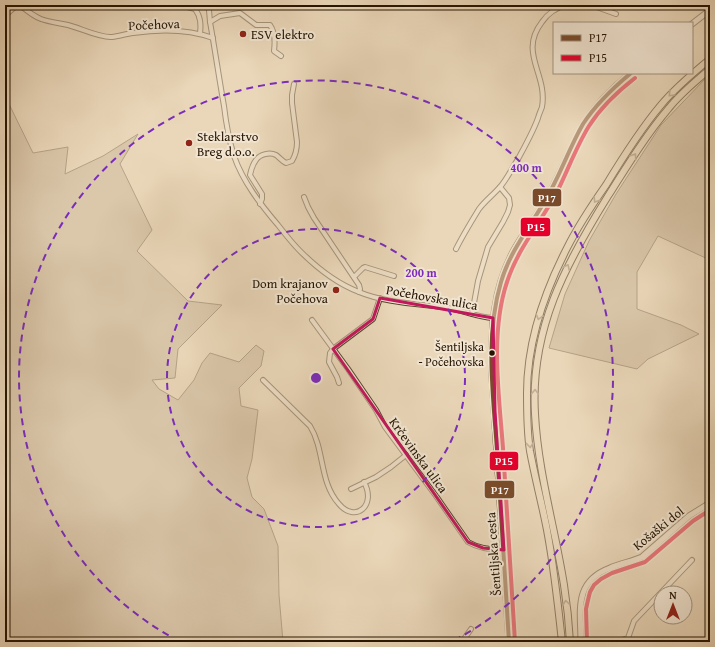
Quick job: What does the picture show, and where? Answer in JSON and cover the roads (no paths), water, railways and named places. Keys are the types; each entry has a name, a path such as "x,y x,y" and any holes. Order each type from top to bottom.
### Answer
{"highway":[{"path":"693,73 710,59"},
{"path":"570,642 564,586 540,463 537,438 534,390 540,341 549,309 568,266 596,215 624,170 669,108 687,88 710,68"},
{"path":"562,642 557,589 551,553 530,450 527,392 528,369 532,340 551,281 568,247 603,188 642,129 662,104 682,82 692,74"}],"street":[{"path":"6,17 8,13 17,5"},
{"name":"Počehova","path":"20,5 40,19 68,25 106,37 150,31 172,31 201,34 199,13 195,9 180,5"},
{"name":"Počehovska ulica","path":"210,5 210,22 230,142 235,158 241,172 260,204 299,250 318,267 345,286 359,292 380,298 449,308 485,318 493,318"},
{"path":"456,249 480,209 508,176 524,149 534,128 542,107 543,89 534,60 532,50 533,43 538,28 546,17 552,11 566,5"},
{"path":"587,5 616,14"},
{"path":"693,23 710,10"},
{"path":"210,22 220,16 240,13 256,25 270,25 273,30 274,51 281,56"},
{"path":"201,34 213,38"},
{"name":"Šentiljska cesta","path":"509,642 492,376 493,318 495,304 502,276 514,249 549,194 583,125 599,103 617,84 630,74"},
{"path":"260,204 262,194 250,175 256,159 262,155 271,153 286,164 292,161 295,157 297,142 292,103 294,84"},
{"path":"472,314 478,281 488,247 503,222 510,205 509,198 500,187"},
{"path":"304,197 314,218 359,285 359,292"},
{"path":"354,277 366,267 394,276"},
{"path":"339,383 329,362 330,353 333,349 373,319 380,298"},
{"name":"Krčevinska ulica","path":"312,320 352,374 376,410 385,427 468,542 483,548 504,550"},
{"path":"263,380 310,426 315,434 325,478 330,490 339,504 348,511 355,512 363,509 368,503 368,489 364,482"},
{"path":"351,489 376,477 406,455"},
{"name":"Košaški dol","path":"581,642 580,603 588,583 597,574 609,568 634,561 642,557 689,516 710,503"},
{"path":"616,642 628,638 634,621 692,560"},
{"path":"462,642 471,629"}],"place":[{"name":"ESV elektro","path":"243,34"},
{"name":"Steklarstvo Breg d.o.o.","path":"189,143"},
{"name":"Dom krajanov Počehova","path":"336,290"},
{"name":"Šentiljska - Počehovska","path":"492,353"}]}
